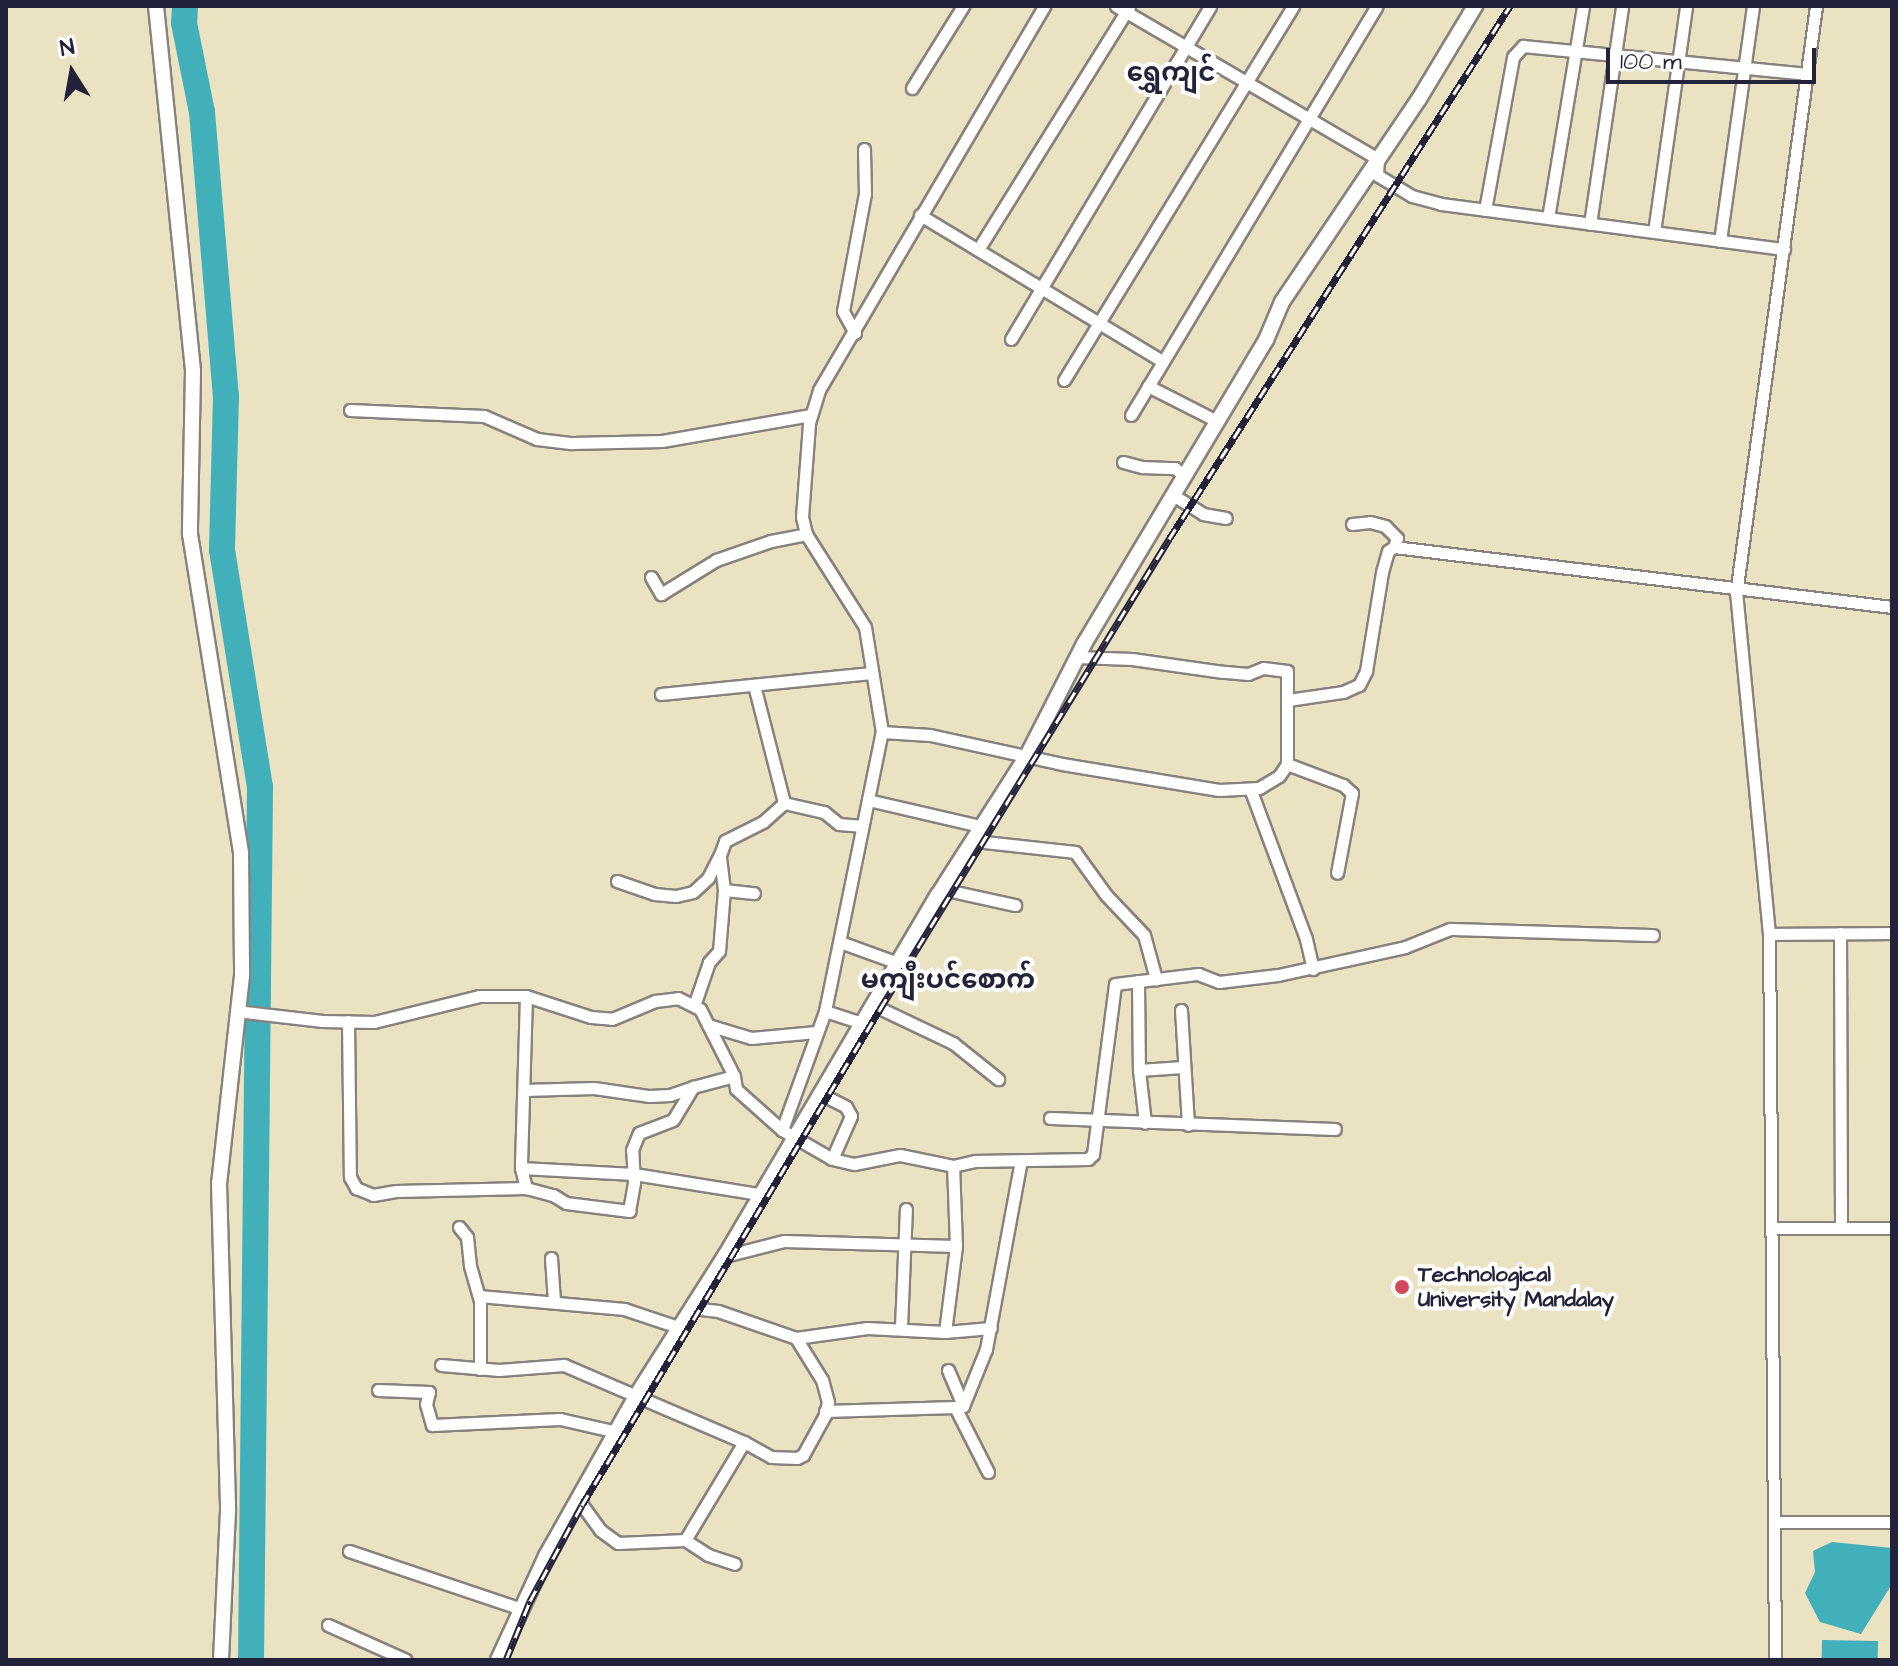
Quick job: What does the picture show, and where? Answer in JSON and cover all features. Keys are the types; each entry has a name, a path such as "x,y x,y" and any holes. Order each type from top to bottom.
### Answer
{"street":[{"path":"156,6 193,371 190,534 241,853 242,1011 219,1183 228,1511 221,1660"},
{"path":"912,88 963,6"},
{"path":"498,1660 581,1494 636,1396 725,1256 788,1134 816,1032 825,1011 860,826 882,732 865,627 806,534 802,517 811,415 819,390 1044,6"},
{"path":"1011,339 1039,287 1210,6"},
{"path":"1064,380 1293,6"},
{"path":"1131,415 1377,6"},
{"path":"788,1134 821,1094 942,889 1027,756 1077,657 1266,340 1282,302 1475,6"},
{"path":"1548,218 1583,6"},
{"path":"1590,224 1622,6"},
{"path":"1654,232 1686,6"},
{"path":"1720,241 1753,6"},
{"path":"1775,1660 1769,934 1737,589 1816,6"},
{"path":"979,248 1124,8 1378,159"},
{"path":"1485,210 1513,57 1518,48 1533,44 1808,74"},
{"path":"855,333 843,311 865,194 864,149"},
{"path":"1378,159 1377,175 1412,196 1441,204 1784,249"},
{"path":"920,215 1162,361"},
{"path":"1148,386 1217,421"},
{"path":"350,410 484,416 537,439 572,443 662,441 811,415"},
{"path":"1123,462 1142,467 1175,468 1184,476"},
{"path":"1173,495 1203,514 1226,518"},
{"path":"1288,700 1343,692 1359,685 1366,671 1368,641 1382,572 1388,551 1394,547 1397,538 1385,526 1370,522 1352,524"},
{"path":"651,577 661,594 716,560 771,541 806,534"},
{"path":"1394,547 1892,607"},
{"path":"882,732 930,735 1170,783 1251,791 1279,776 1287,764 1287,671 1263,668 1248,674 1132,659 1077,657"},
{"path":"661,694 871,673"},
{"path":"754,685 784,803"},
{"path":"1287,764 1343,785 1352,793 1337,873"},
{"path":"1251,791 1306,939 1313,969"},
{"path":"868,800 984,827"},
{"path":"784,803 824,812 839,824 860,826"},
{"path":"617,881 654,894 676,896 693,892 708,878 725,841 763,822 784,803"},
{"path":"975,841 1075,852 1106,895 1144,935 1156,979"},
{"path":"695,1003 709,962 719,951 724,890 720,855"},
{"path":"942,889 1015,905"},
{"path":"724,890 754,893"},
{"path":"242,1011 374,1022 479,996 526,996 591,1017 612,1019 655,1001 678,998 695,1003 734,1076 736,1089 788,1134 832,1159 854,1164 900,1155 953,1166 975,1161 1092,1158 1113,985 1198,974 1219,982 1313,969 1363,954 1405,947 1450,929 1653,935"},
{"path":"1840,933 1841,1228"},
{"path":"1769,934 1892,933"},
{"path":"840,942 898,963"},
{"path":"1138,981 1139,1070 1145,1123"},
{"path":"526,996 521,1168 526,1188"},
{"path":"873,1005 953,1043 998,1079"},
{"path":"1181,1010 1188,1125"},
{"path":"825,1011 861,1023"},
{"path":"348,1021 350,1168 356,1188 373,1195 396,1191 526,1188 553,1195 566,1203 629,1211 634,1174 632,1150 639,1133 673,1120 693,1087"},
{"path":"708,1025 751,1038 816,1032"},
{"path":"1139,1070 1183,1067"},
{"path":"524,1090 594,1088 649,1096 670,1095 734,1076"},
{"path":"821,1094 846,1107 851,1116 832,1159"},
{"path":"1050,1118 1335,1129"},
{"path":"959,1406 991,1328 1021,1161"},
{"path":"945,1332 956,1246 953,1166"},
{"path":"521,1168 634,1174 759,1194"},
{"path":"901,1327 906,1209"},
{"path":"459,1227 467,1237 479,1296 480,1369"},
{"path":"1771,1228 1892,1228"},
{"path":"725,1256 784,1241 956,1246"},
{"path":"551,1258 554,1301"},
{"path":"479,1296 624,1309 681,1328"},
{"path":"693,1308 718,1311 796,1338 867,1328 901,1327 945,1332 991,1328"},
{"path":"441,1365 458,1364 480,1369 564,1365 744,1442 771,1457 797,1458 803,1455 828,1402 822,1380 796,1338"},
{"path":"948,1370 959,1406 988,1472"},
{"path":"378,1390 429,1392 426,1404 432,1425 560,1419 617,1432"},
{"path":"825,1411 959,1406"},
{"path":"685,1540 744,1442"},
{"path":"581,1494 582,1505 600,1530 618,1543 685,1540 708,1555 735,1564"},
{"path":"1775,1522 1892,1522"},
{"path":"349,1551 521,1609"},
{"path":"328,1625 406,1660"}],"water":[{"path":"1832,1542 1892,1548 1892,1584 1861,1634 1820,1622 1805,1593 1815,1572 1813,1551"},
{"path":"1822,1640 1878,1641 1878,1660 1822,1660"}],"waterway":[{"path":"185,6 184,23 202,112 226,396 222,550 260,787 251,1660"}],"railway":[{"path":"506,1660 530,1601 582,1505 880,1009 1169,539 1510,6"}],"place":[{"name":"Technological University Mandalay","path":"1402,1287"}],"district":[{"name":"ရွှေကျင်","path":"1171,74"},
{"name":"မကျီးပင်စောက်","path":"948,981"}]}
